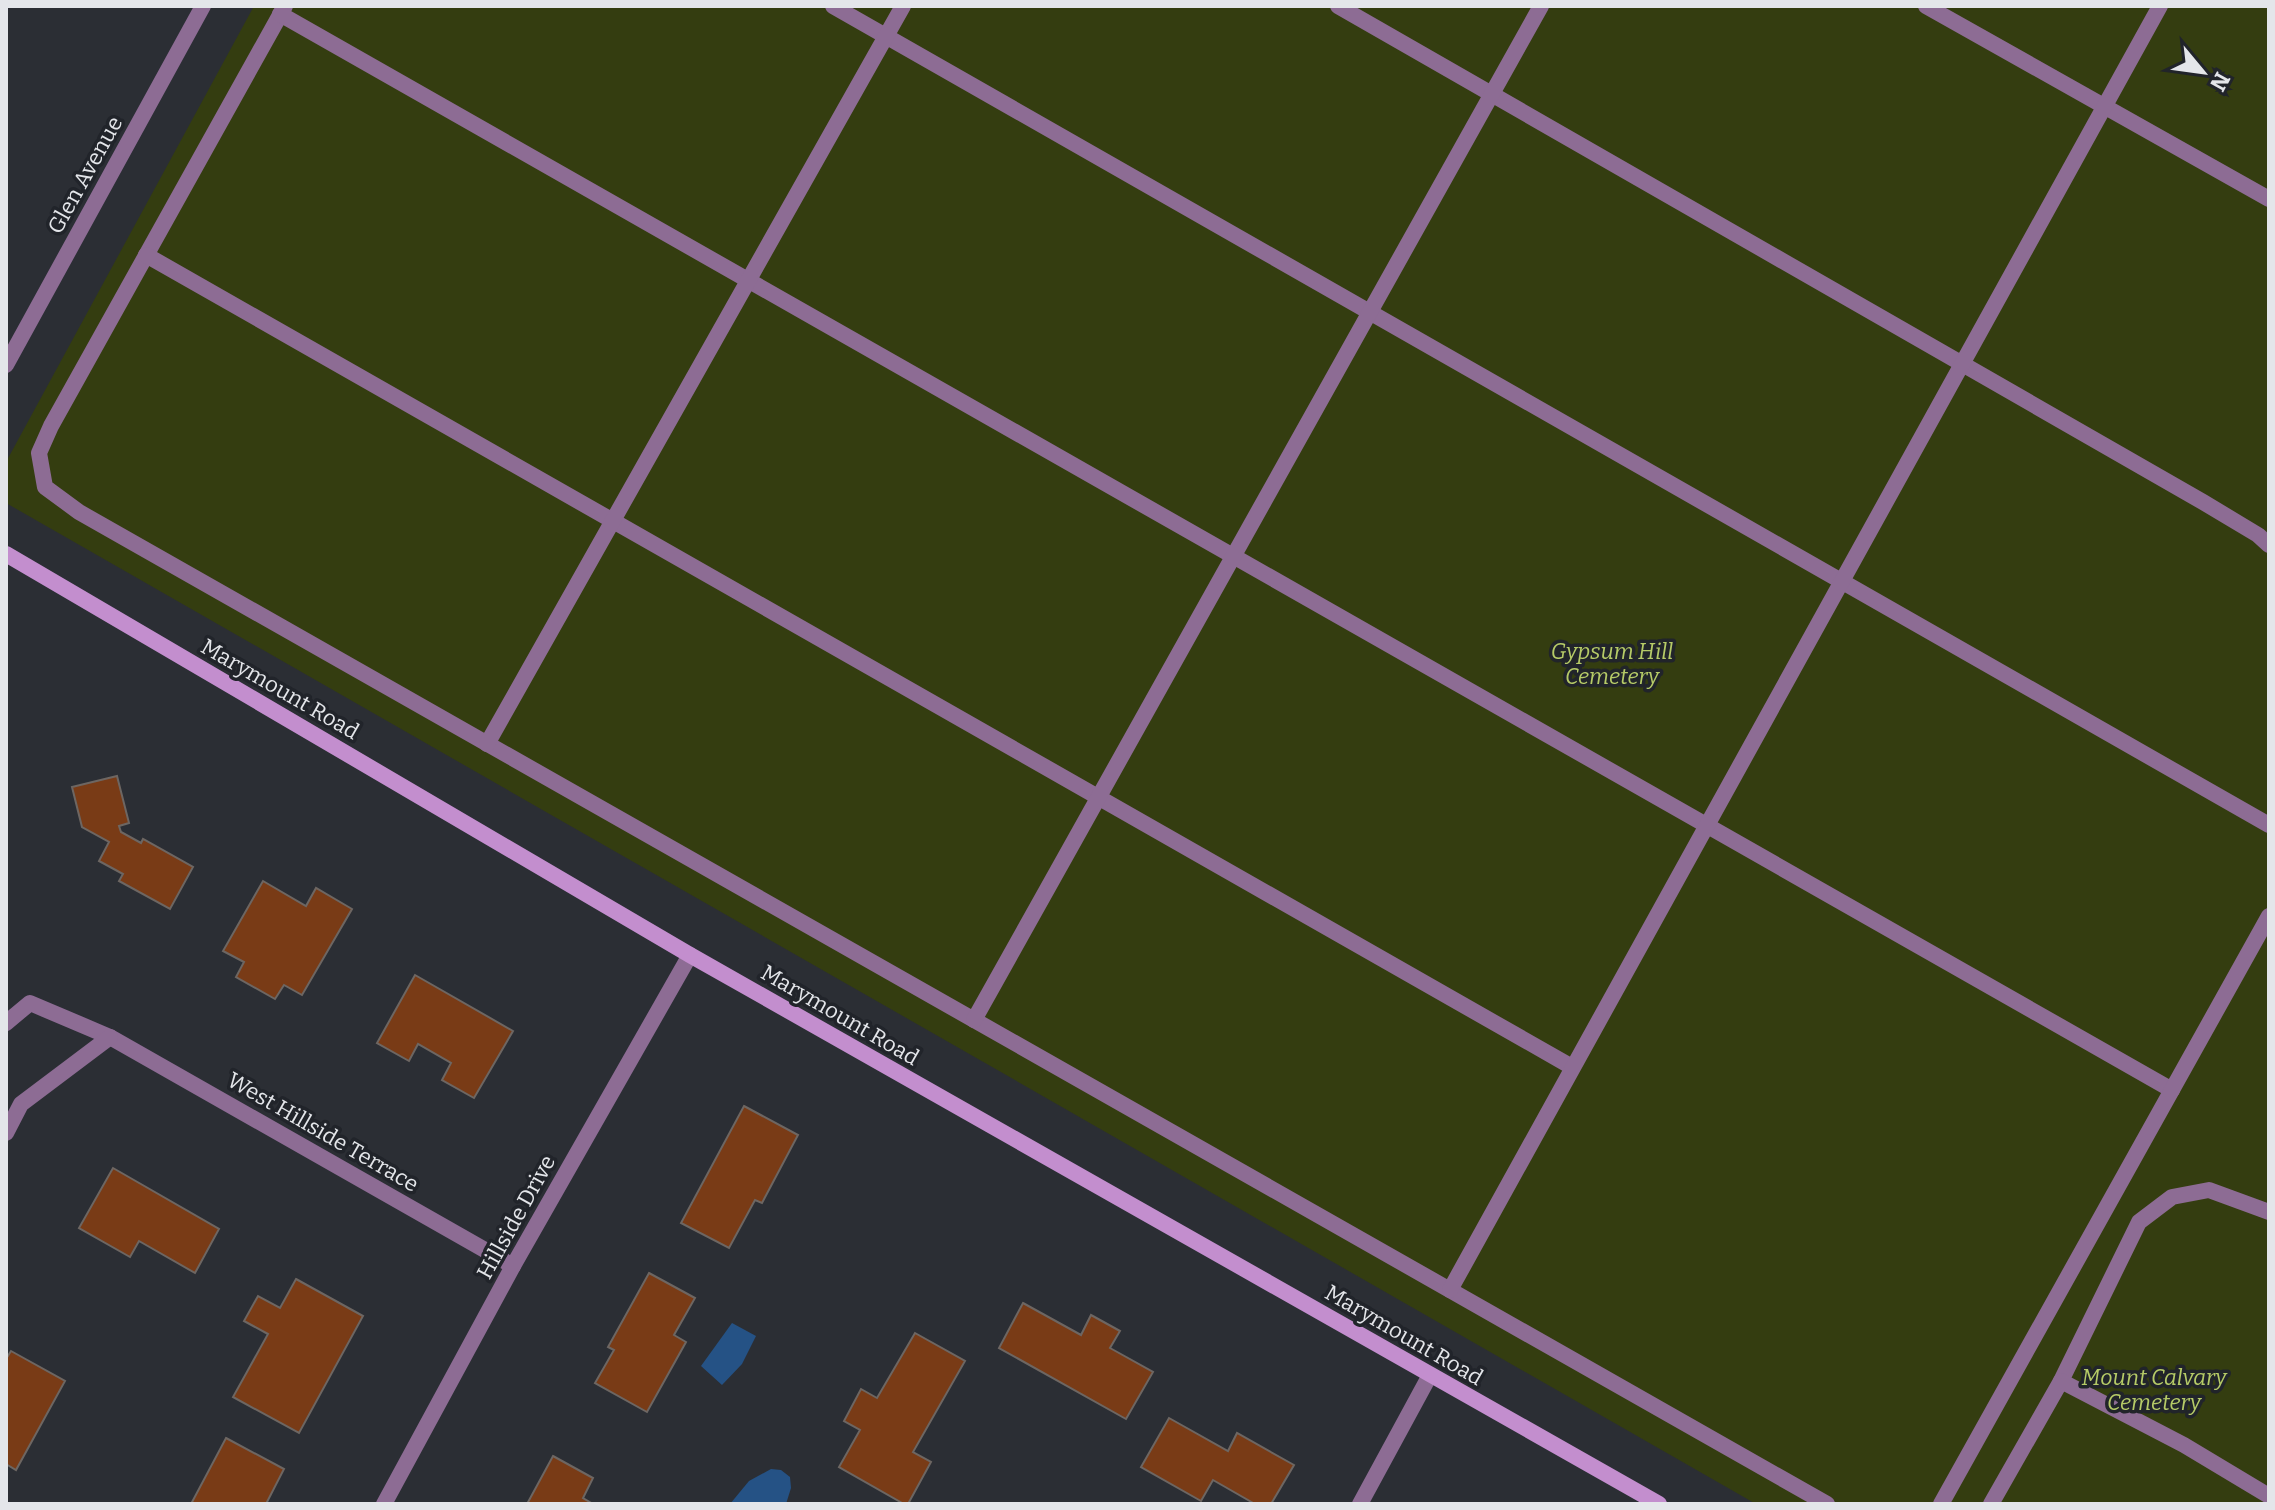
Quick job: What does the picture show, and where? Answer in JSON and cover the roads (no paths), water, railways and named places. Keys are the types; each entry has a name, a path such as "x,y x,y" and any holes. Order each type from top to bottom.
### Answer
{"street":[{"name":"Glen Avenue","path":"6,365 203,6"},
{"path":"833,6 2269,825"},
{"path":"487,744 903,6"},
{"path":"1338,6 2203,502 2269,545"},
{"path":"974,1020 1541,6"},
{"path":"1926,6 2269,199"},
{"path":"1450,1290 2160,6"},
{"path":"1827,1504 79,512 45,487 39,453 51,426 282,10 748,281 2172,1090"},
{"path":"146,255 1572,1067"},
{"name":"Marymount Road","path":"6,554 690,955 1659,1504"},
{"path":"1941,1504 2269,916"},
{"name":"Hillside Drive","path":"384,1504 513,1266 690,955"},
{"name":"West Hillside Terrace","path":"6,1023 30,1003 110,1037 513,1266"},
{"path":"6,1133 21,1104 110,1037"},
{"path":"1991,1504 2061,1381 2139,1222 2172,1197 2209,1190 2269,1212"},
{"path":"1360,1504 1430,1375"},
{"path":"2061,1381 2184,1445 2269,1496"}],"water":[{"path":"732,1323 756,1336 742,1364 722,1385 701,1366"},
{"path":"771,1469 781,1470 790,1477 791,1488 786,1504 730,1504 749,1481"}],"park label":[{"name":"Gypsum Hill Cemetery","path":"1612,664"},
{"name":"Mount Calvary Cemetery","path":"2154,1390"}]}
